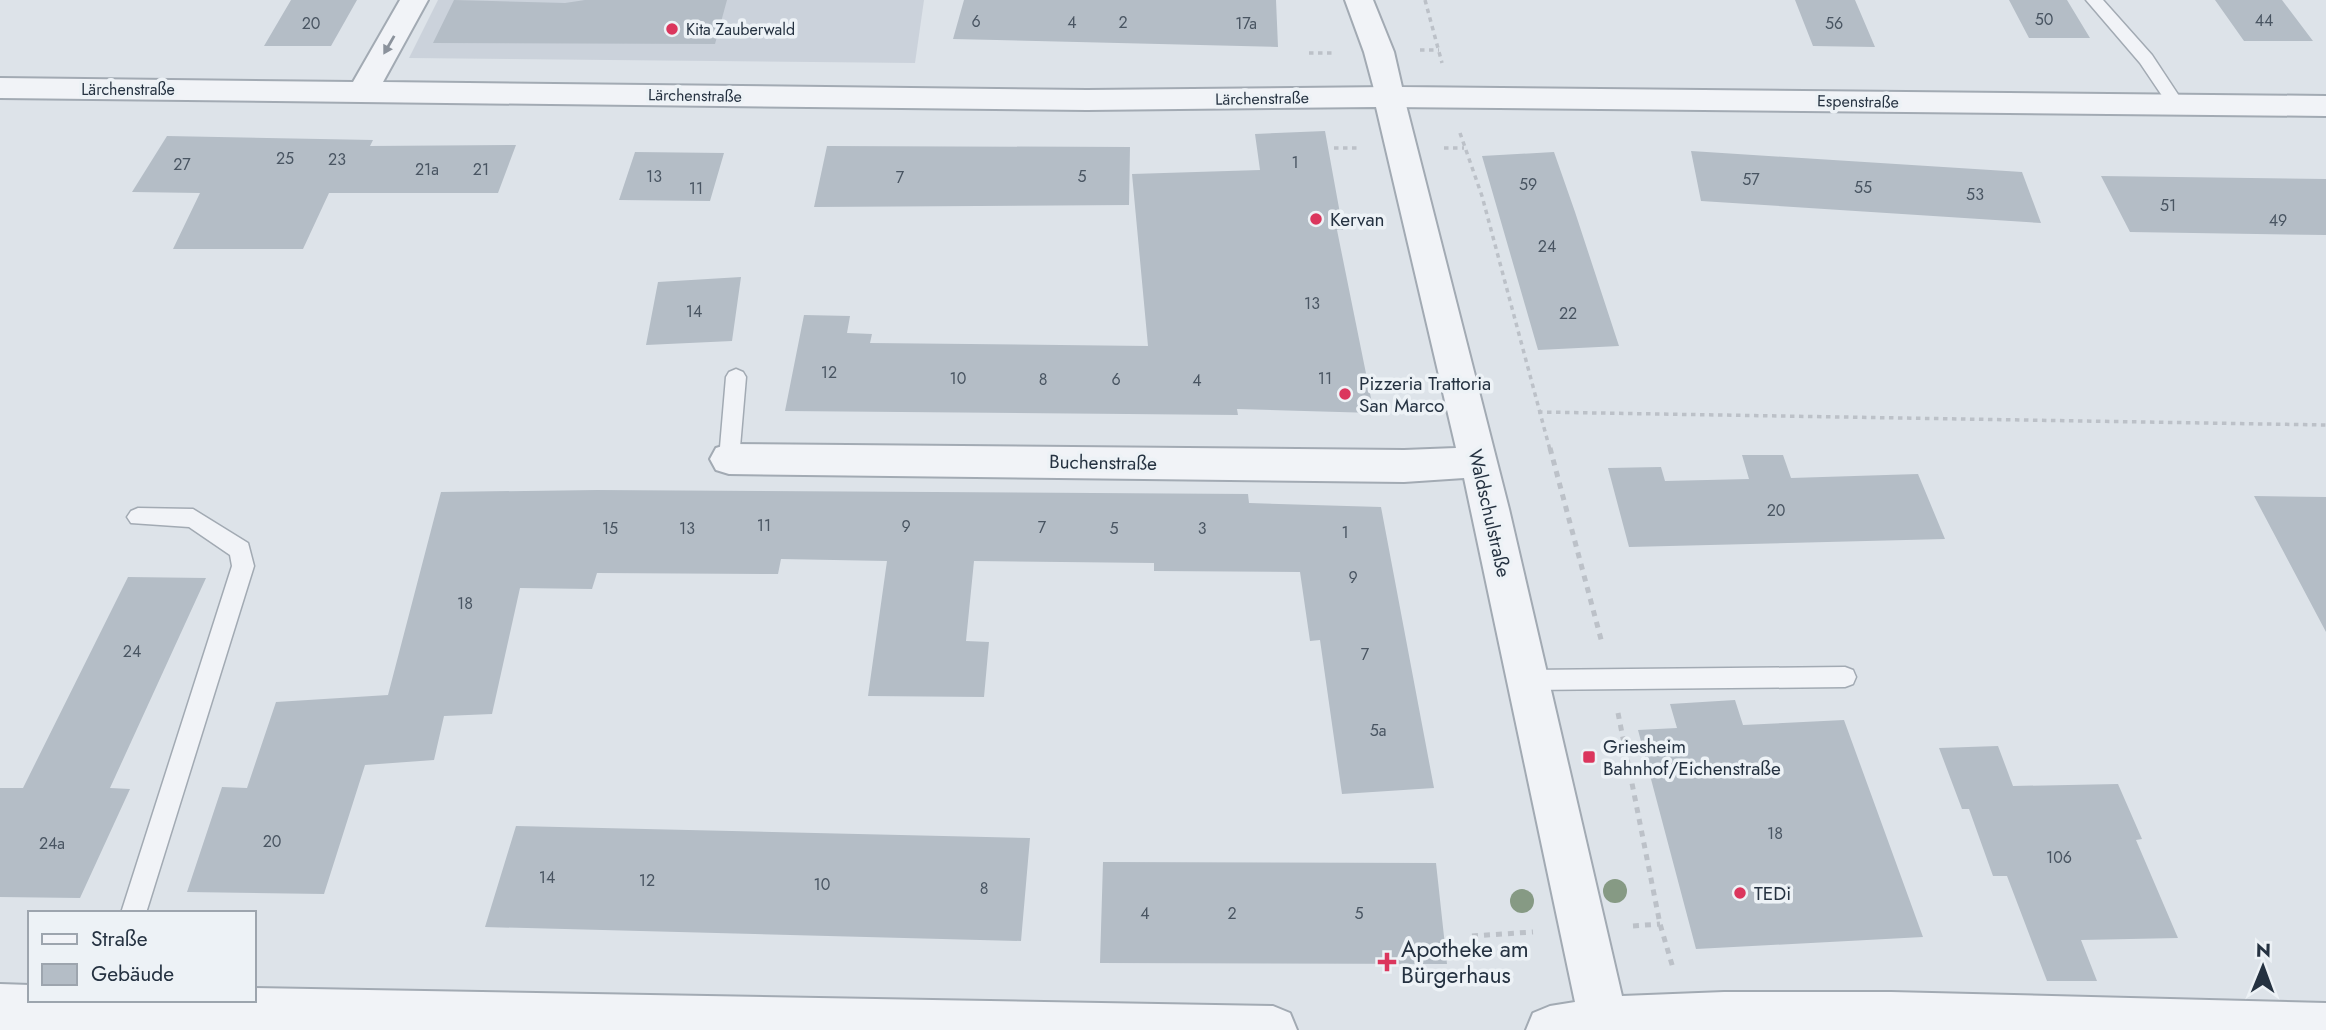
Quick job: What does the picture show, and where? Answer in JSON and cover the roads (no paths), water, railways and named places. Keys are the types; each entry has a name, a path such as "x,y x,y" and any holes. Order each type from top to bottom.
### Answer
{"street":[{"path":"363,91 414,0"},
{"name":"Waldschulstraße","path":"1360,0 1379,52 1478,462 1529,680 1604,1025"},
{"name":"Lärchenstraße","path":"0,88 1087,100 1389,97"},
{"name":"Espenstraße","path":"1389,97 2326,106"},
{"name":"Buchenstraße","path":"729,458 1404,466 1478,462"},
{"path":"0,1008 103,1005 1273,1030"},
{"path":"1550,1030 1686,1017 1902,1016 2326,1027"}],"lane":[{"path":"2094,0 2146,59 2178,105"},
{"path":"729,458 736,377"},
{"path":"134,911 243,566 240,550 193,518 138,517"},
{"path":"1529,680 1845,677"}],"place":[{"name":"Kita Zauberwald","path":"672,29"},
{"name":"Kervan","path":"1316,219"},
{"name":"Pizzeria Trattoria San Marco","path":"1345,394"},
{"name":"Griesheim Bahnhof/Eichenstraße","path":"1589,757"},
{"name":"TEDi","path":"1740,893"},
{"name":"Apotheke am Bürgerhaus","path":"1387,962"}]}
